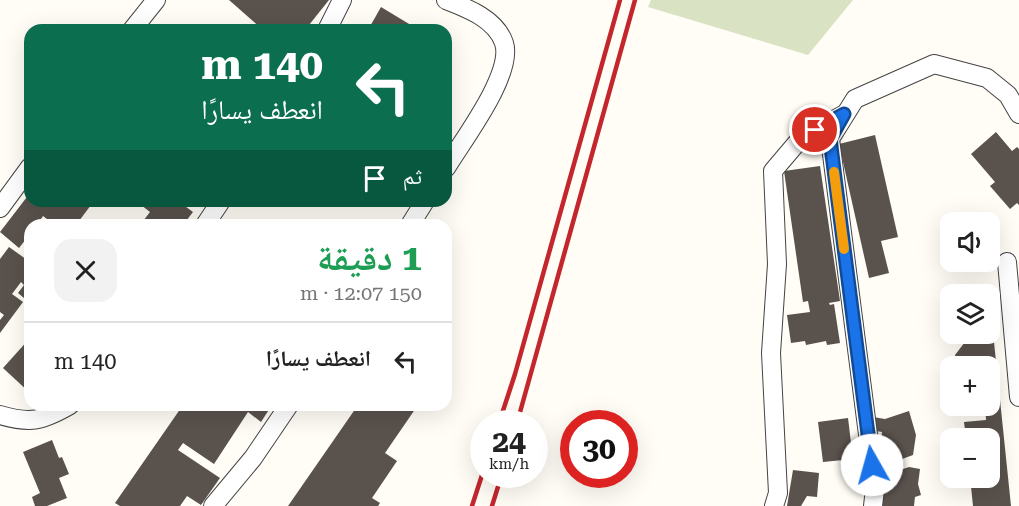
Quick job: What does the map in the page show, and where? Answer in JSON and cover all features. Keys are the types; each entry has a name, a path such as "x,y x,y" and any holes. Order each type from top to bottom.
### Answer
{"street":[{"path":"137,24 156,0"},
{"path":"330,24 342,0"},
{"path":"446,0 473,10 489,22 504,42 506,57 497,86 452,158"},
{"path":"873,506 875,489 830,139 855,99 934,64 987,78 1008,95 1019,114"},
{"path":"774,506 778,493 771,353 777,264 772,171 801,138 844,114"},
{"path":"0,208 24,175"},
{"path":"1007,262 1019,397"},
{"path":"0,415 23,421 51,416 60,411"},
{"path":"213,506 253,458 285,411"}],"green space":[{"path":"651,0 853,0 808,55 648,7"}],"building":[{"path":"229,0 329,0 310,24 256,24"},
{"path":"381,7 409,24 371,24"},
{"path":"996,132 1012,151 1017,147 1019,149 1019,205 1017,203 1010,209 990,186 995,182 971,154"},
{"path":"875,135 898,237 881,241 889,273 869,278 839,144"},
{"path":"820,166 840,301 829,303 834,304 840,343 827,345 826,341 806,345 805,341 791,343 787,315 810,312 808,301 803,302 784,171"},
{"path":"24,201 24,207 90,207 80,219 47,219 43,216 41,219 24,219 24,242 19,248 0,232"},
{"path":"144,207 186,207 193,212 188,219 145,219 150,212"},
{"path":"9,247 24,258 24,285 21,282 12,294 23,302 0,333 0,320 4,315 0,312 0,259"},
{"path":"24,285 24,298 18,293"},
{"path":"963,344 994,344 995,356 955,355"},
{"path":"24,345 24,387 3,368"},
{"path":"1000,400 1011,506 973,506 971,488 1000,488 1000,428 965,428 964,422 986,420 986,416 1000,416"},
{"path":"179,411 268,411 261,422 248,412 214,464 183,443 178,450 220,478 201,505 187,496 180,506 120,506 115,503"},
{"path":"354,411 414,411 385,453 397,461 372,498 380,503 378,506 288,506"},
{"path":"909,411 916,435 913,455 894,462 897,471 909,467 920,469 918,484 921,495 915,497 914,506 879,506 884,474 880,462 887,460 881,442 882,432 876,431 873,417 885,419"},
{"path":"848,418 853,459 823,462 818,422"},
{"path":"52,440 69,474 59,478 67,498 47,506 35,506 32,497 40,493 23,452"},
{"path":"793,470 819,473 817,497 807,496 801,506 787,506"}],"railway":[{"path":"503,410 620,0"},
{"path":"521,410 635,0"},
{"path":"472,506 478,488"},
{"path":"492,506 498,488"}],"slow traffic":[{"path":"834,172 844,249"}],"route":[{"path":"815,130 844,114 830,139 872,465"}]}
